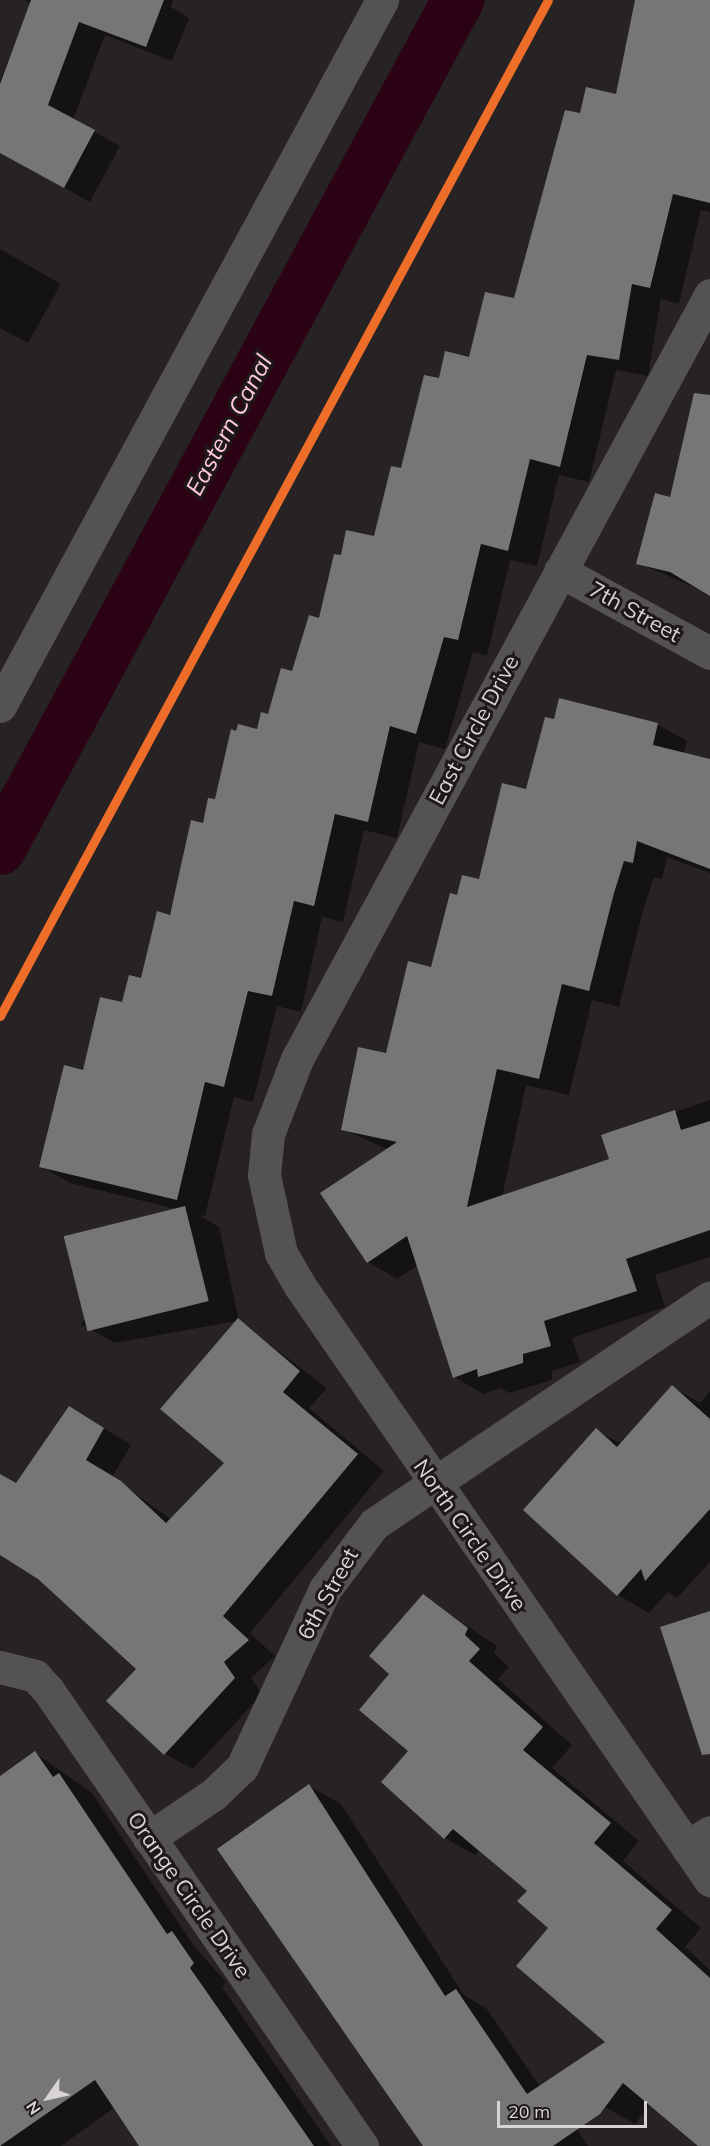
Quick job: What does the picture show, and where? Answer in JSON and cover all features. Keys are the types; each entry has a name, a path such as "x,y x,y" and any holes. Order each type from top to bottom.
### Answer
{"lane":[{"path":"0,706 382,0"},
{"name":"East Circle Drive","path":"264,1174 268,1134 297,1059 710,295"},
{"name":"7th Street","path":"560,571 710,653"},
{"name":"North Circle Drive","path":"264,1174 281,1253 432,1481 699,1840 710,1881"},
{"name":"6th Street","path":"149,1838 214,1794 242,1767 339,1566 374,1524 432,1481 710,1297"},
{"name":"Orange Circle Drive","path":"0,1666 35,1676 48,1690 362,2146"}],"path":[{"path":"0,1016 548,0"}],"building":[{"path":"31,0 164,0 146,47 79,22 48,105 95,130 64,188 0,153 0,84"},
{"path":"635,0 710,0 710,203 673,194 650,288 632,284 619,360 587,355 560,467 530,459 508,551 481,544 458,640 444,637 416,734 390,726 368,822 335,814 314,906 294,901 272,996 248,991 224,1087 205,1082 177,1200 39,1167 64,1065 83,1070 100,997 122,1002 129,975 141,978 157,911 170,915 191,820 203,823 208,798 215,799 231,729 236,731 238,724 257,729 261,712 268,714 281,668 292,671 309,615 319,618 334,554 341,555 346,530 374,536 391,466 401,468 424,375 439,378 445,351 469,357 485,292 514,298 565,110 580,113 586,87 616,94"},
{"path":"694,393 710,395 710,596 670,572 636,564 655,493 670,497"},
{"path":"559,698 658,723 653,745 710,759 710,869 637,841 633,863 624,861 589,991 562,984 539,1079 497,1069 467,1207 609,1159 601,1135 675,1110 681,1130 710,1121 710,1230 626,1259 637,1291 544,1321 551,1346 523,1354 523,1363 478,1377 477,1369 453,1378 407,1236 367,1263 320,1193 397,1142 341,1130 358,1047 386,1053 408,961 431,967 450,893 457,895 462,875 479,879 502,783 526,789 545,717 554,719"},
{"path":"185,1206 209,1301 87,1331 64,1236"},
{"path":"238,1318 300,1371 283,1392 358,1454 223,1616 249,1640 224,1662 235,1678 164,1755 106,1701 136,1669 38,1579 0,1555 0,1474 16,1483 69,1406 104,1428 86,1460 121,1481 166,1523 224,1463 160,1409"},
{"path":"672,1385 710,1419 710,1509 645,1581 641,1569 617,1596 523,1510 596,1428 617,1447"},
{"path":"423,1594 468,1628 465,1635 480,1649 469,1661 543,1727 523,1750 611,1823 594,1843 672,1910 656,1929 710,1978 710,2146 698,2146 623,2083 600,2114 553,2146 423,2146 217,1849 309,1784 445,1996 456,1989 527,2094 605,2042 516,1966 548,1928 517,1901 527,1891 453,1829 444,1839 381,1782 408,1751 359,1710 389,1674 369,1656"},
{"path":"710,1611 710,1754 702,1755 660,1627"},
{"path":"35,1751 53,1777 59,1773 167,1934 172,1931 194,1963 190,1968 314,2146 139,2146 95,2080 0,2146 0,1776"}],"waterway":[{"name":"Eastern Canal","path":"0,849 458,0"}],"cycle path":[{"path":"0,1016 548,0"}]}
